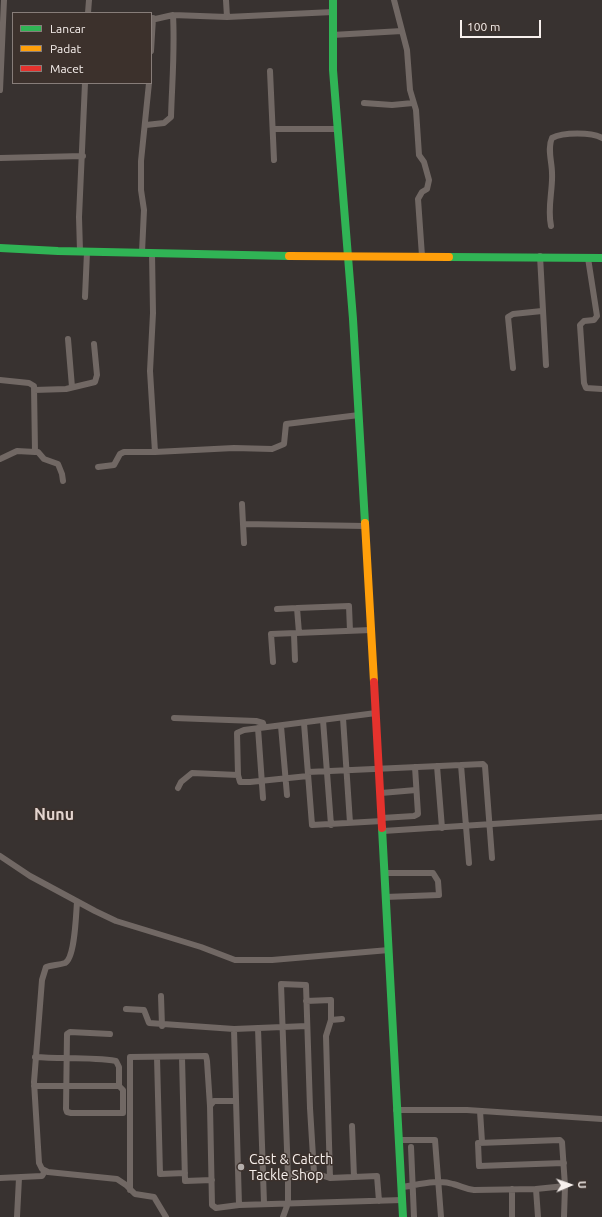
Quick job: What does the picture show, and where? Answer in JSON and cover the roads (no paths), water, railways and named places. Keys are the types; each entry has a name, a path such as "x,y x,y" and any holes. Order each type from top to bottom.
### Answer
{"street":[{"path":"0,90 4,0"},
{"path":"88,12 89,0"},
{"path":"226,0 227,17"},
{"path":"333,0 332,34 337,129 348,256 365,526 381,793 396,1110 403,1217"},
{"path":"394,0 407,50 410,90 418,123 419,155 424,162 429,180 428,189 422,192 418,199 422,256"},
{"path":"152,19 173,15 227,17 332,12"},
{"path":"146,125 164,123 171,118 171,83 175,48 173,15"},
{"path":"332,34 402,31"},
{"path":"270,71 274,160"},
{"path":"85,84 79,217 83,252 85,297"},
{"path":"142,252 144,210 141,193 141,161 146,125 149,84"},
{"path":"364,103 392,105 414,103"},
{"path":"273,129 337,129"},
{"path":"551,226 551,141 558,136 588,134 602,138"},
{"path":"0,158 82,156"},
{"path":"0,248 83,252 348,256 540,256 602,258"},
{"path":"152,253 153,313 150,371 155,452"},
{"path":"540,256 546,365"},
{"path":"588,258 597,316 594,320 584,321 580,325 584,384 586,388 602,389"},
{"path":"513,368 508,317 513,314 542,311"},
{"path":"68,339 72,387"},
{"path":"34,390 48,390 93,383 97,379 94,344"},
{"path":"0,380 29,383 32,385 34,390 35,452"},
{"path":"98,467 114,465 120,454 124,452 234,448 272,449 284,444 286,424 358,415"},
{"path":"0,459 17,451 38,452 44,459 58,464 63,481"},
{"path":"242,504 244,544"},
{"path":"243,524 365,526"},
{"path":"276,609 349,606 350,631"},
{"path":"295,660 297,608"},
{"path":"273,662 271,634 371,630"},
{"path":"376,713 261,728 237,733 238,780 242,783 328,771 482,763 485,765 492,858"},
{"path":"174,718 256,721 263,723 261,728 263,798"},
{"path":"343,718 350,823"},
{"path":"323,720 331,825"},
{"path":"304,722 312,824 314,826 382,820 416,815 415,767"},
{"path":"281,726 287,795"},
{"path":"461,765 469,862"},
{"path":"437,766 442,828"},
{"path":"178,788 181,782 192,773 238,775"},
{"path":"381,793 416,790"},
{"path":"383,831 602,817"},
{"path":"0,856 77,902 116,920 201,947 235,960 272,960 389,950"},
{"path":"385,873 433,873 438,881 439,895 385,897"},
{"path":"77,902 72,948 69,959 65,962 46,967 44,970 35,1057 34,1086 39,1164 45,1171 116,1179 126,1185 130,1190 141,1196 154,1198 166,1217"},
{"path":"283,1217 288,1203 288,1177 281,984 306,984 314,1173"},
{"path":"330,1178 326,1036 331,1020 331,993"},
{"path":"161,996 162,1026"},
{"path":"306,1001 330,1000"},
{"path":"126,1009 144,1010 149,1023 162,1026 234,1029 307,1026"},
{"path":"331,1020 342,1019"},
{"path":"258,1028 264,1203"},
{"path":"234,1029 234,1101 238,1204"},
{"path":"35,1057 67,1059 116,1060 119,1067 119,1086 123,1090 123,1113 68,1113 66,1109 66,1086 67,1059 68,1032 110,1034"},
{"path":"130,1190 130,1057 206,1056 210,1106 213,1207 264,1203 402,1200"},
{"path":"157,1057 160,1174 185,1173"},
{"path":"182,1057 185,1181 212,1180"},
{"path":"34,1086 119,1086"},
{"path":"210,1106 214,1101 234,1101"},
{"path":"396,1110 480,1111 602,1118"},
{"path":"480,1111 482,1142"},
{"path":"352,1126 354,1177"},
{"path":"564,1163 479,1166 478,1143 558,1139 562,1142 564,1163 565,1186 564,1217"},
{"path":"398,1140 435,1140 441,1217"},
{"path":"411,1147 414,1217"},
{"path":"0,1178 42,1176 45,1171"},
{"path":"288,1177 314,1173 330,1178 377,1176 379,1201"},
{"path":"17,1217 19,1178"},
{"path":"402,1187 439,1183 454,1184 465,1189 512,1190 565,1186"},
{"path":"536,1189 538,1217"},
{"path":"512,1190 512,1217"}],"place":[{"name":"Cast & Catcth Tackle Shop","path":"241,1167"}],"district":[{"name":"Nunu","path":"54,815"}]}
